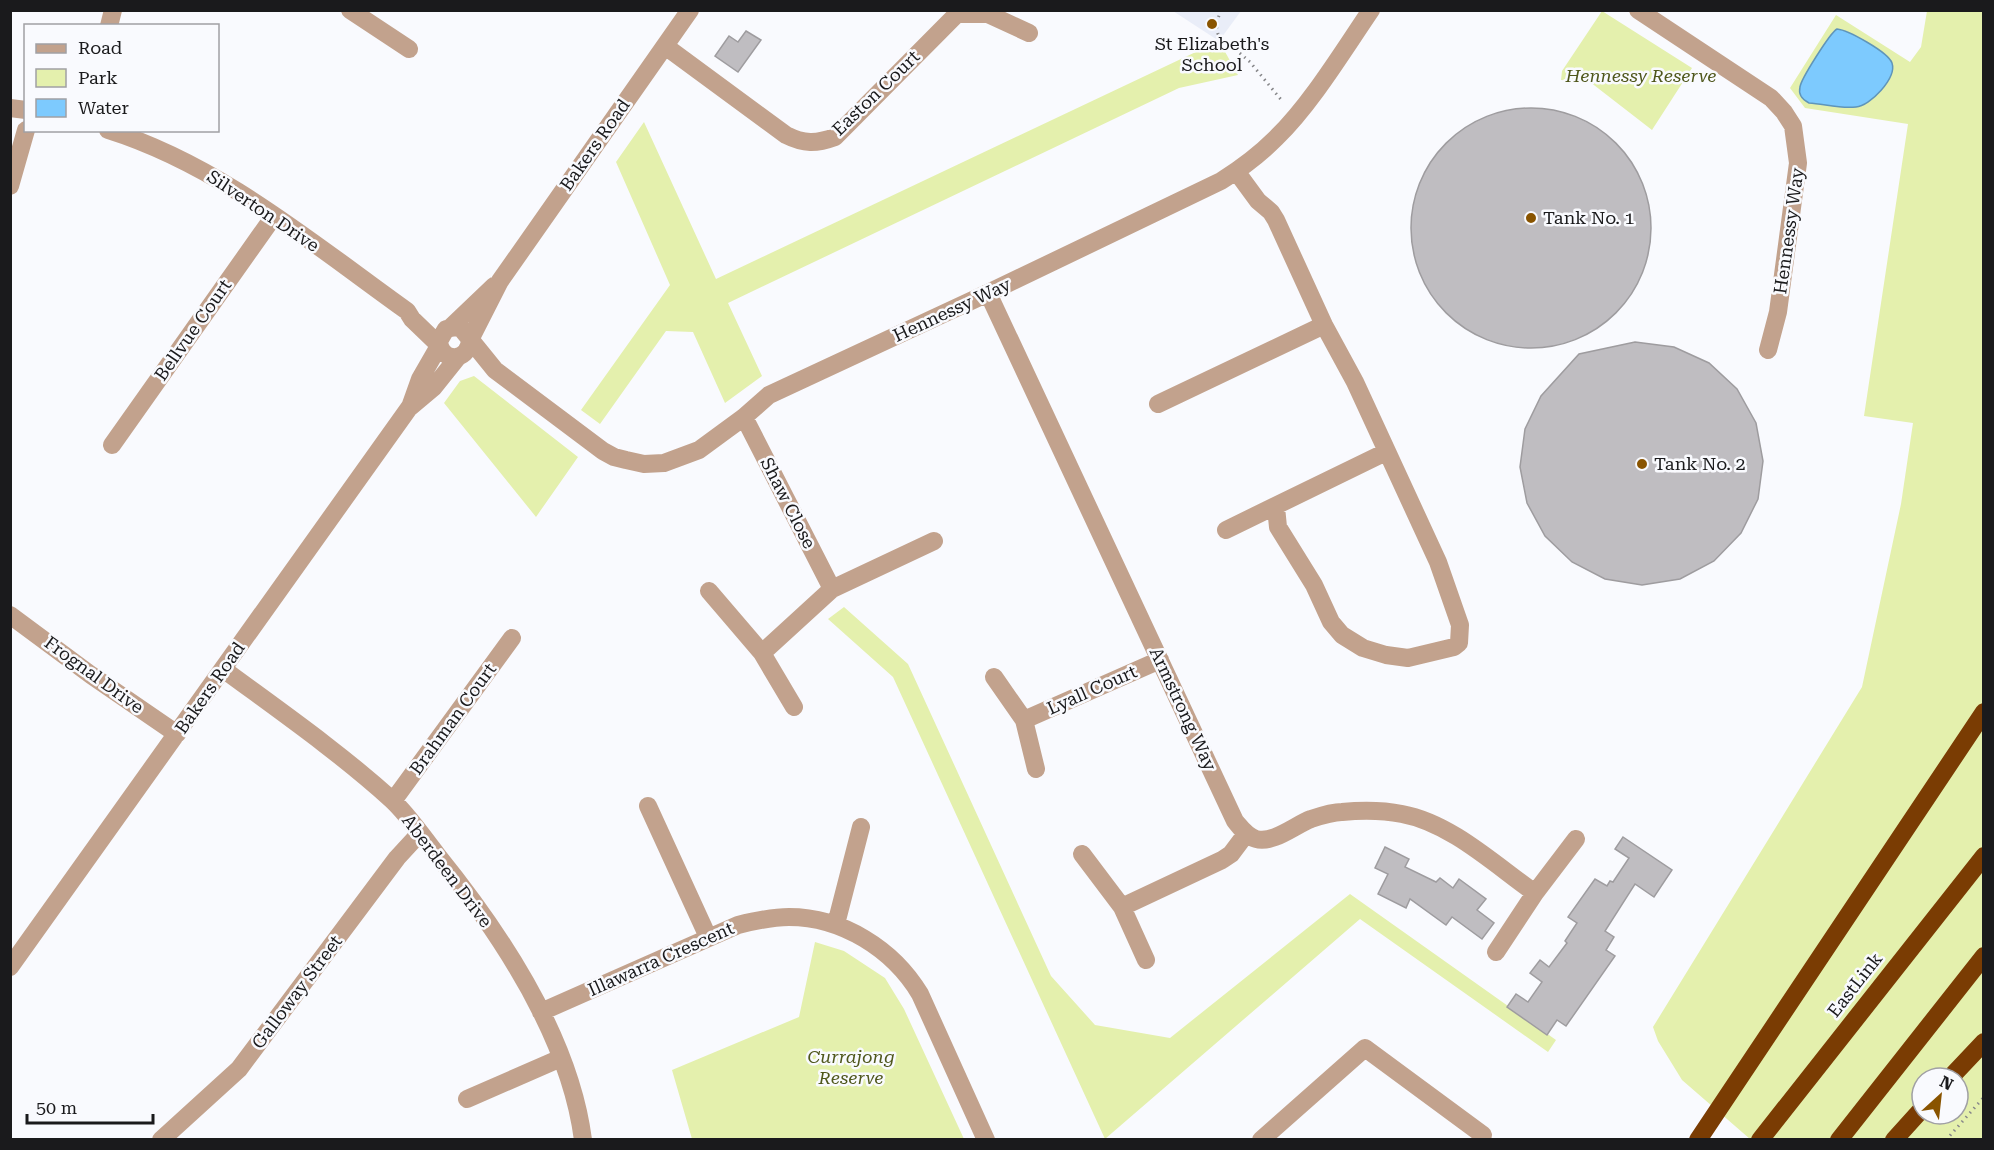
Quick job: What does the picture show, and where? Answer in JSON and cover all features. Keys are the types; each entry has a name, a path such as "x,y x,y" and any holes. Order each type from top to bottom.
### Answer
{"highway":[{"path":"1698,1140 1983,712"},
{"name":"EastLink","path":"1760,1140 1983,856"},
{"path":"1839,1140 1983,956"},
{"path":"1961,1066 1983,1042"},
{"path":"1894,1140 1910,1122"}],"street":[{"path":"350,10 409,49"},
{"name":"Bakers Road","path":"470,341 500,280 690,10"},
{"name":"Hennessy Way","path":"470,341 495,370 603,451 614,457 644,464 664,463 699,450 744,417 769,395 1221,181 1241,168 1276,138 1371,10"},
{"name":"Hennessy Way","path":"1638,10 1771,98 1792,126 1798,163 1778,312 1768,350"},
{"name":"Easton Court","path":"665,46 786,135 808,143 820,142 835,136 957,14 988,14 1029,33"},
{"path":"10,186 25,132"},
{"name":"Silverton Drive","path":"114,132 187,162 237,191 407,311 439,346"},
{"path":"1241,168 1270,198 1271,212 1438,562 1461,625 1459,642 1454,647 1408,658 1386,655 1363,648 1342,635 1331,621 1314,585 1278,527 1276,507"},
{"name":"Bellvue Court","path":"112,445 274,216"},
{"name":"Bakers Road","path":"450,327 500,280"},
{"name":"Armstrong Way","path":"988,293 1235,821 1246,834"},
{"name":"Silverton Drive","path":"407,311 416,312 450,327"},
{"path":"1158,404 1324,324"},
{"path":"450,327 461,328 470,341 468,350 458,357 444,354 439,346 442,332 450,327"},
{"name":"Bakers Road","path":"409,408 420,379 439,346"},
{"name":"Bakers Road","path":"10,967 409,408 434,387 458,357"},
{"name":"Hennessy Way","path":"458,357 495,370"},
{"name":"Shaw Close","path":"744,417 832,589"},
{"path":"1226,530 1386,452"},
{"path":"762,653 832,589 934,541"},
{"path":"709,591 762,653 794,707"},
{"name":"Frognal Drive","path":"10,615 91,675 177,734"},
{"name":"Brahman Court","path":"393,801 512,638"},
{"name":"Lyall Court","path":"1024,720 1160,660"},
{"name":"Aberdeen Drive","path":"223,669 319,741 393,801 464,888 523,977 541,1012 570,1082 583,1140"},
{"name":"Lyall Court","path":"994,677 1024,720 1035,769"},
{"path":"648,806 708,937"},
{"path":"1122,907 1222,860 1231,854 1246,834 1256,839 1268,839 1312,819 1339,812 1374,810 1403,814 1429,822 1452,833 1535,893"},
{"path":"836,924 861,827"},
{"name":"Galloway Street","path":"161,1140 239,1069 397,858 420,833"},
{"path":"1496,952 1535,893 1576,839"},
{"path":"1082,854 1122,907 1146,960"},
{"name":"Illawarra Crescent","path":"541,1012 738,925 763,919 789,917 836,924 874,946 893,960 911,979 920,994 986,1140"},
{"path":"1261,1140 1365,1048 1483,1135"},
{"path":"467,1099 561,1058"}],"path":[{"path":"1221,10 1216,24 1218,34 1250,62 1284,102"},
{"path":"1946,1140 1983,1097"}],"shaded area":[{"name":"St Elizabeth's School","path":"1173,11 1241,11 1219,41"}],"green space":[{"name":"Hennessy Reserve","path":"1602,11 1692,68 1652,130 1590,82 1561,80 1562,71"},
{"path":"1927,11 1983,11 1983,1139 1750,1139 1682,1080 1658,1041 1653,1027 1862,687 1901,504 1913,423 1864,416 1908,124 1805,108 1790,88 1836,15 1910,62 1921,47"},
{"path":"1219,41 1238,75 1179,88 728,303 762,376 725,403 693,332 666,331 600,424 581,410 670,285 616,162 644,122 716,279"},
{"path":"474,376 578,457 536,517 444,403 460,381"},
{"path":"844,607 908,664 1051,976 1095,1025 1170,1038 1350,894 1556,1040 1548,1052 1360,919 1105,1139 893,677 828,619"},
{"name":"Currajong Reserve","path":"815,942 844,951 885,978 904,1009 964,1139 692,1139 672,1070 799,1017"}],"water":[{"path":"1837,29 1867,42 1889,58 1892,63 1890,76 1881,90 1868,102 1856,107 1809,103 1800,95 1800,87 1805,75 1822,47"}],"building":[{"path":"746,31 761,40 738,72 715,56 729,36 738,42"},
{"name":"Tank No. 1","path":"1519,108 1543,108 1566,113 1588,122 1616,143 1631,161 1642,182 1649,205 1651,228 1649,251 1642,274 1631,295 1616,313 1588,334 1566,343 1543,348 1519,348 1496,343 1474,334 1455,321 1438,304 1425,285 1416,263 1411,240 1411,216 1416,193 1425,171 1438,152 1455,135 1474,122 1496,113"},
{"name":"Tank No. 2","path":"1635,342 1674,347 1709,363 1737,389 1756,423 1763,461 1758,499 1741,533 1714,561 1680,579 1642,585 1605,579 1572,562 1545,536 1527,503 1520,467 1525,429 1541,396 1579,354"},
{"path":"1623,837 1672,870 1654,897 1635,884 1605,931 1614,937 1606,950 1615,956 1566,1026 1557,1020 1547,1035 1507,1007 1516,994 1528,1002 1542,982 1530,973 1540,960 1549,967 1567,943 1565,941 1577,923 1568,917 1595,879 1607,886 1610,881 1613,882 1629,858 1615,849"},
{"path":"1385,847 1409,859 1405,867 1436,882 1440,878 1453,888 1459,879 1486,899 1477,910 1494,923 1482,939 1452,917 1446,925 1410,899 1406,908 1378,894 1388,874 1375,868"}],"place":[{"name":"St Elizabeth's School","path":"1212,24"},
{"name":"Tank No. 1","path":"1531,218"},
{"name":"Tank No. 2","path":"1642,464"}]}
